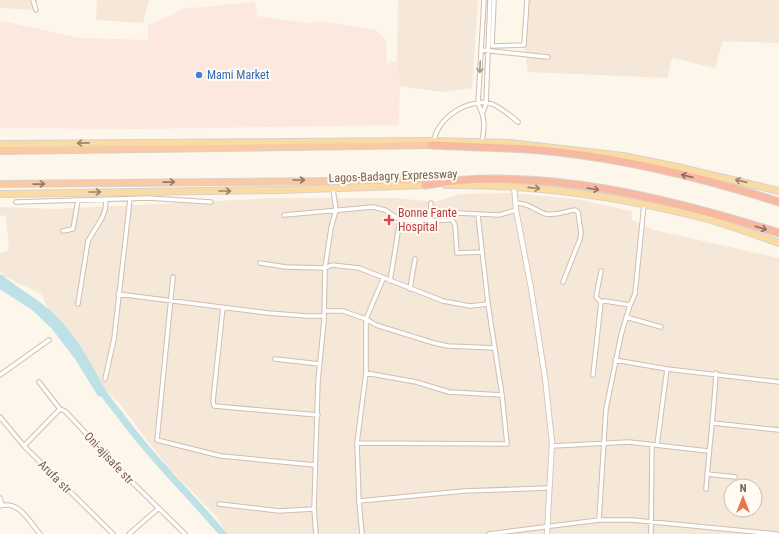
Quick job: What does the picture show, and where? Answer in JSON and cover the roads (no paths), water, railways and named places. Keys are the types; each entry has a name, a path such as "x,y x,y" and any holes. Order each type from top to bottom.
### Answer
{"highway":[{"path":"0,151 432,143 588,156 651,168 717,184 779,202"},
{"name":"Lagos-Badagry Expressway","path":"0,184 263,180 519,180 582,187 637,196 713,213 779,233"},
{"path":"426,186 440,183 485,180"}],"main road":[{"path":"0,144 432,143 482,141 565,148 623,156 779,191"},
{"name":"Lagos-Badagry Expressway","path":"0,194 333,189 426,186 514,186 564,191 644,203 712,220 779,243"}],"street":[{"path":"33,0 36,10"},
{"path":"482,141 485,126 483,112 478,104 484,0"},
{"path":"483,112 486,104 490,0"},
{"path":"494,0 492,46 524,45 527,0"},
{"path":"481,50 548,57"},
{"path":"432,143 435,135 445,120 460,108 478,104 492,104 518,122"},
{"path":"514,186 516,210 539,340 552,446 547,534"},
{"path":"316,534 314,509 315,464 324,316 325,268 331,228 336,210 333,189"},
{"path":"16,202 148,198 211,202"},
{"path":"105,379 114,339 130,199"},
{"path":"63,231 73,229 78,200"},
{"path":"78,304 88,241 102,218 106,200"},
{"path":"430,221 431,203"},
{"path":"516,203 525,203 545,213 555,215 575,210 578,212 581,233 580,239 563,282"},
{"path":"599,520 605,444 606,409 615,360 626,317 636,294 644,203"},
{"path":"284,215 378,208 400,220 430,221 452,220 458,213 499,216 516,210"},
{"path":"358,443 443,442 505,445 507,442 502,395 488,304 478,215"},
{"path":"390,281 400,220"},
{"path":"452,220 455,225 457,253 482,252"},
{"path":"410,289 415,259"},
{"path":"260,263 286,267 325,268 332,265 360,268 383,279 434,298 470,306 488,304"},
{"path":"601,271 596,297 601,302"},
{"path":"173,277 172,301 157,440 222,456 315,464"},
{"path":"362,534 359,502 358,443 366,373 366,319 383,279"},
{"path":"118,294 223,307 308,316 324,316"},
{"path":"601,302 605,301 630,305"},
{"path":"593,375 601,302"},
{"path":"223,307 213,401 214,406 318,415"},
{"path":"324,311 343,311 366,319 376,325 434,344 495,348"},
{"path":"626,317 661,327"},
{"path":"0,374 49,340"},
{"path":"275,359 320,364"},
{"path":"615,360 667,369 716,373 779,382"},
{"path":"651,534 655,445 667,369"},
{"path":"366,373 416,382 449,392 502,395"},
{"path":"706,489 708,451 713,423 716,373"},
{"name":"Oni-ajisafe str","path":"39,382 60,408 65,411 131,481 185,534"},
{"path":"24,446 60,408"},
{"name":"Arufa str","path":"0,417 24,446 113,534"},
{"path":"713,423 779,430"},
{"path":"552,446 629,442 708,451"},
{"path":"707,474 735,477"},
{"path":"359,502 464,491 549,488"},
{"path":"0,498 1,506 10,504 17,506 40,534"},
{"path":"219,504 279,511 314,509"},
{"path":"129,534 159,508"},
{"path":"489,534 599,520 651,522 777,534"}],"waterway":[{"path":"0,278 42,308 69,336 105,395 135,434 223,534"},
{"path":"0,285 34,307 55,327 78,357 100,393"}],"place":[{"name":"Mami Market","path":"199,75"},
{"name":"Bonne Fante Hospital","path":"389,220"}]}
